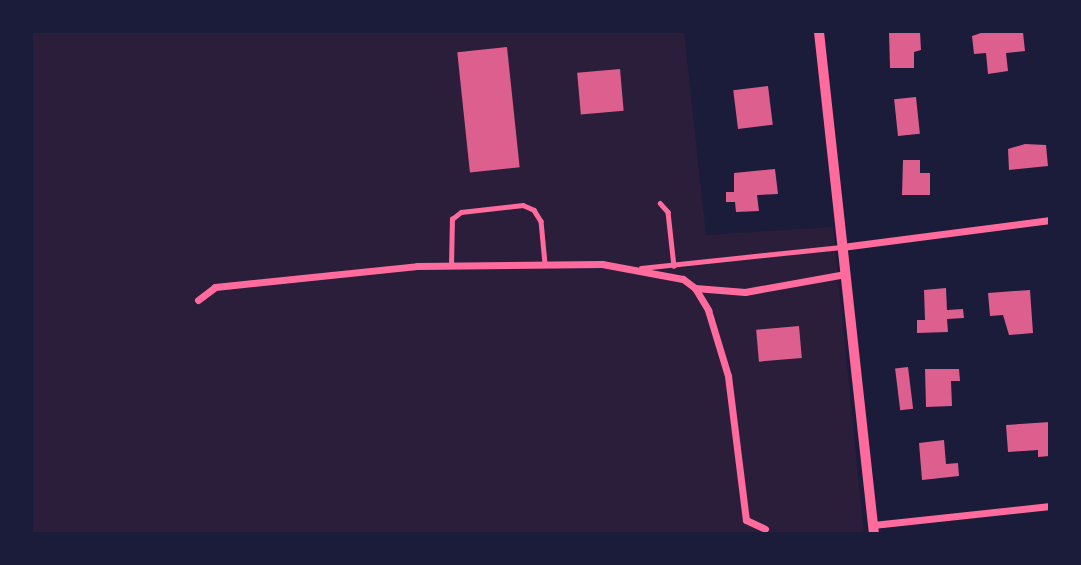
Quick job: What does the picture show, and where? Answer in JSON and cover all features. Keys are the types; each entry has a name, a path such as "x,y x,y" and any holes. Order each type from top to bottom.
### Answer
{"street":[{"path":"819,32 874,529 1049,506"},
{"path":"842,247 1049,220"},
{"path":"198,300 215,287 451,265 545,264 633,269 682,279 695,288 708,310 729,376 746,520 765,529"},
{"path":"695,288 745,292 845,274"}],"lane":[{"path":"660,204 668,212 674,266"},
{"path":"451,265 452,219 461,212 523,205 534,210 541,221 545,264"},
{"path":"633,269 842,247"}],"shaded area":[{"path":"32,32 684,32 706,235 833,227 864,533 32,533"}],"building":[{"path":"889,32 920,32 921,50 914,52 914,68 890,68"},
{"path":"984,32 1023,32 1025,51 1006,53 1008,71 988,74 986,53 974,54 972,36"},
{"path":"507,47 520,167 470,173 457,52"},
{"path":"620,69 624,111 581,115 577,73"},
{"path":"768,86 773,125 738,129 733,90"},
{"path":"916,97 920,134 898,136 894,99"},
{"path":"1025,144 1046,145 1048,166 1009,170 1008,149"},
{"path":"903,160 920,160 920,173 930,173 930,195 902,195"},
{"path":"775,169 778,194 757,195 759,211 736,212 735,202 726,202 726,192 734,192 734,173"},
{"path":"946,288 947,310 963,309 964,318 947,319 948,332 917,333 917,320 925,320 924,290"},
{"path":"1030,290 1033,333 1009,335 1003,315 990,316 988,293"},
{"path":"799,326 802,358 759,362 756,330"},
{"path":"908,367 913,409 900,410 895,369"},
{"path":"925,369 959,369 960,381 951,381 952,406 926,407"},
{"path":"1050,422 1050,456 1038,457 1038,450 1008,452 1006,425"},
{"path":"944,440 946,464 958,463 959,476 922,480 919,443"}]}
